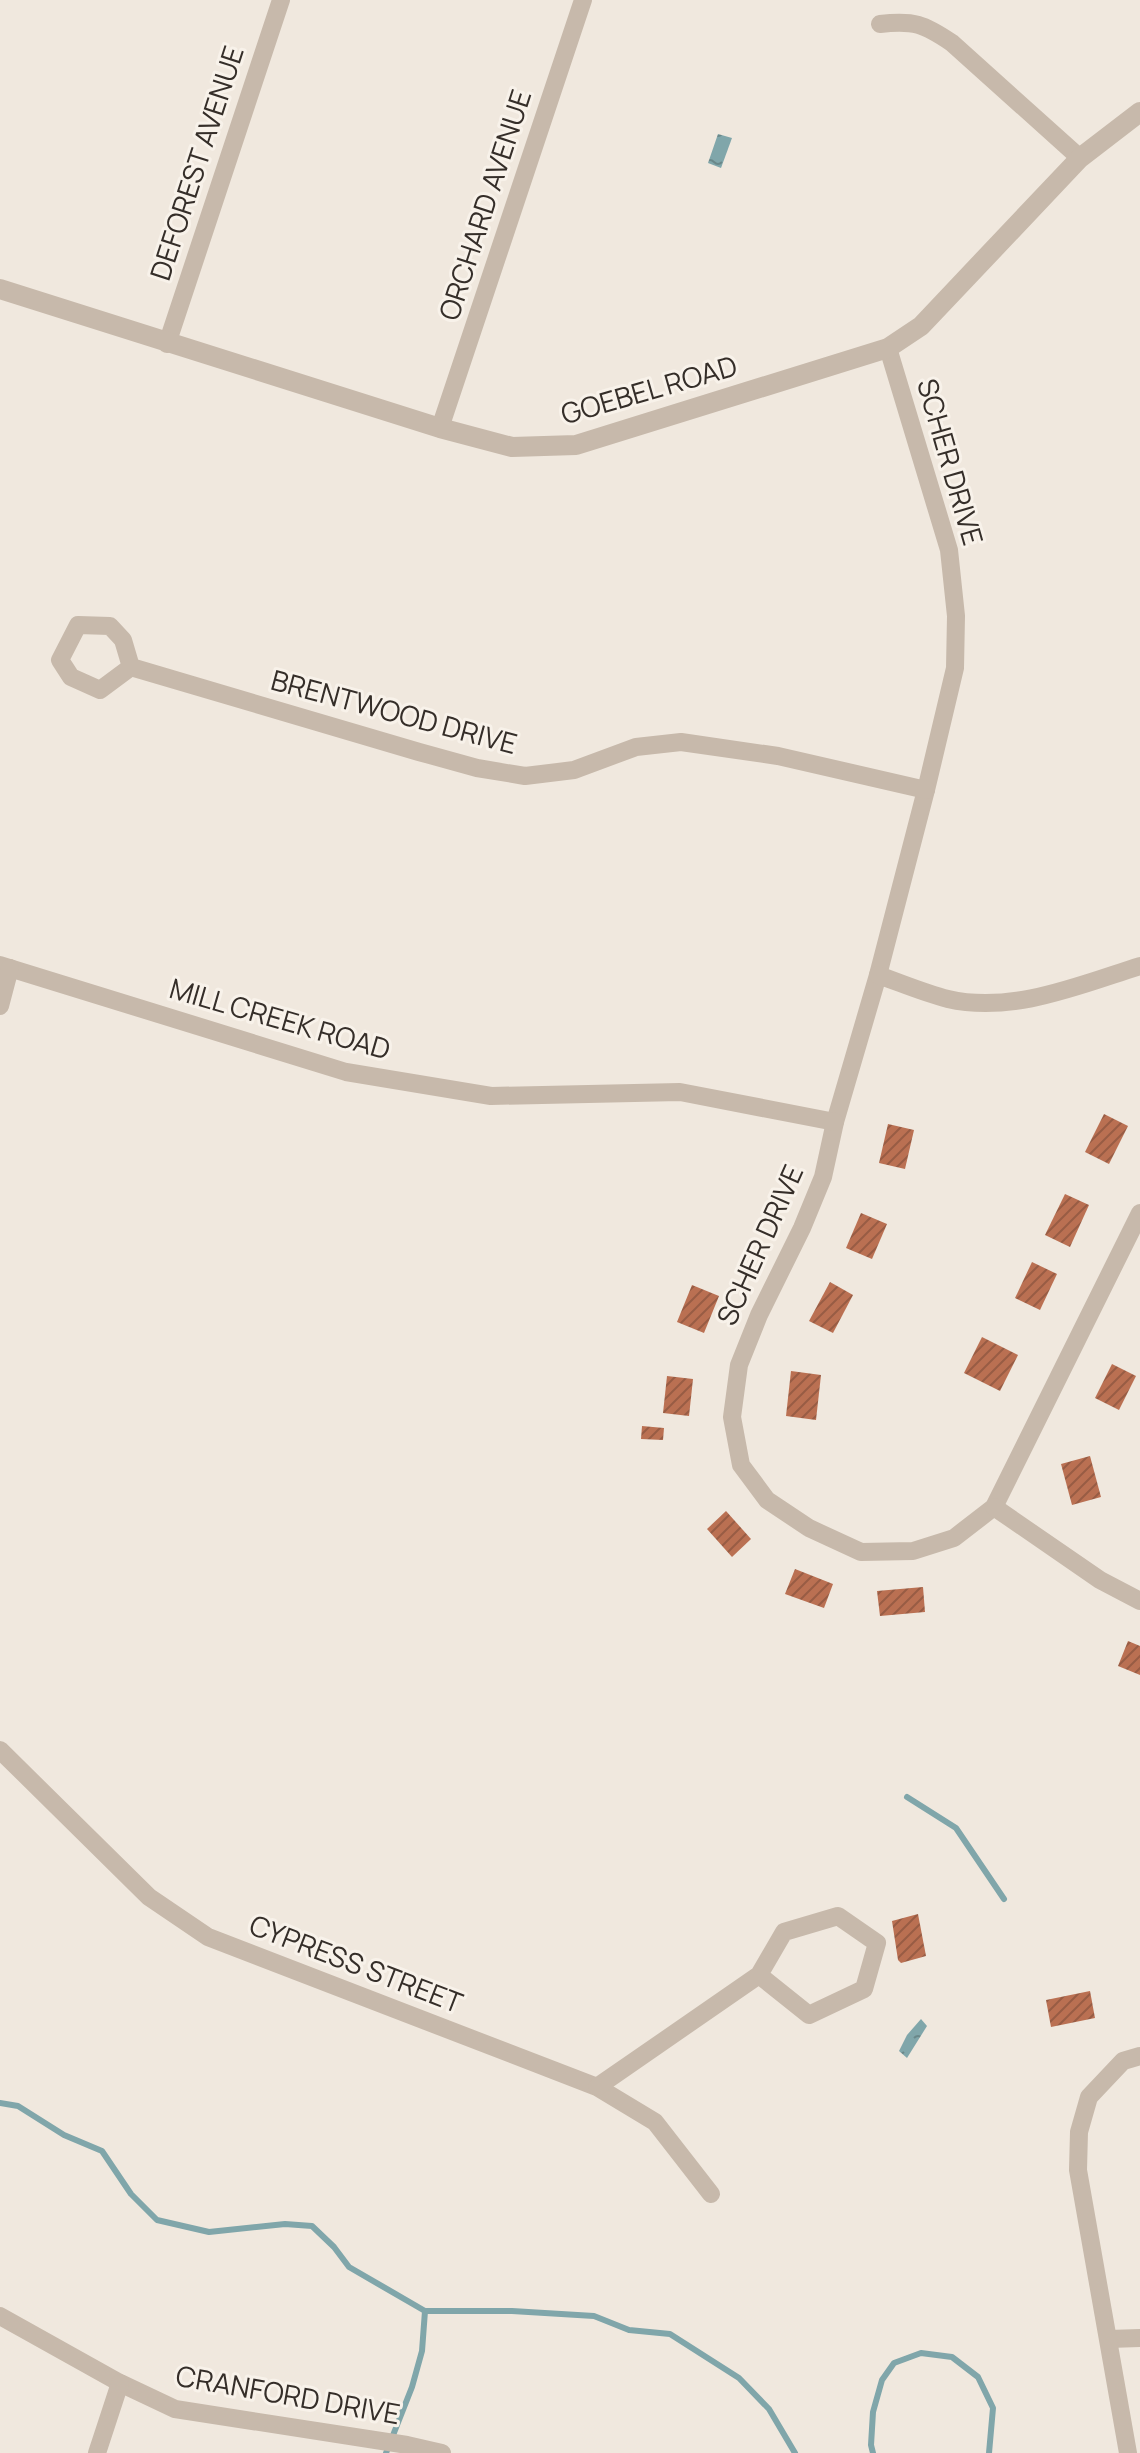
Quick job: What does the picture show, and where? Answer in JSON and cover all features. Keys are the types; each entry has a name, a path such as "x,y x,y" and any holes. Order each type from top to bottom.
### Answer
{"street":[{"name":"DEFOREST AVENUE","path":"167,344 281,0"},
{"name":"ORCHARD AVENUE","path":"440,428 583,0"},
{"path":"880,24 906,21 930,29 952,43 1080,158"},
{"name":"GOEBEL ROAD","path":"0,289 440,428 512,447 576,445 888,348 921,326 1080,158 1140,112"},
{"name":"SCHER DRIVE","path":"888,348 949,550 956,616 955,668 926,790 878,975 835,1122 823,1177 739,1365 732,1417 741,1465 767,1500 809,1528 861,1552 913,1551 954,1538 994,1507 1140,1213"},
{"name":"BRENTWOOD DRIVE","path":"131,667 419,752 477,768 525,776 574,770 636,747 681,742 778,756 926,790"},
{"path":"878,975 949,1000 1007,1004 1069,989 1140,966"},
{"path":"0,1006 5,967"},
{"name":"MILL CREEK ROAD","path":"5,967 346,1072 491,1096 680,1092 835,1122"},
{"path":"994,1507 1100,1580 1140,1601"},
{"name":"CYPRESS STREET","path":"0,1750 149,1897 208,1937 597,2087 655,2122 711,2194"},
{"path":"597,2087 759,1975 784,1932 838,1916 877,1943 864,1989 809,2015 759,1975"},
{"path":"1128,2453 1078,2170 1079,2132 1089,2097 1132,2058"},
{"name":"CRANFORD DRIVE","path":"0,2316 120,2383 175,2409 404,2444 442,2453"},
{"path":"1109,2339 1140,2338"},
{"path":"97,2453 120,2383"}],"water":[{"path":"718,134 732,138 721,168 708,163"},
{"path":"921,2019 927,2026 907,2058 899,2051 907,2035"}],"building":[{"path":"1104,1114 1128,1126 1109,1164 1085,1152"},
{"path":"888,1124 914,1130 905,1169 879,1163"},
{"path":"1065,1194 1089,1205 1070,1247 1045,1235"},
{"path":"861,1213 887,1224 872,1259 846,1248"},
{"path":"1032,1262 1057,1274 1040,1310 1015,1298"},
{"path":"830,1282 853,1295 833,1333 809,1321"},
{"path":"692,1285 719,1296 704,1333 677,1322"},
{"path":"982,1337 1018,1355 1000,1391 964,1373"},
{"path":"1112,1364 1136,1376 1119,1410 1095,1398"},
{"path":"791,1371 821,1375 816,1420 786,1416"},
{"path":"667,1376 693,1379 689,1416 663,1413"},
{"path":"642,1426 664,1428 663,1440 641,1439"},
{"path":"1090,1456 1101,1497 1072,1505 1061,1464"},
{"path":"726,1511 751,1539 732,1557 707,1529"},
{"path":"795,1569 833,1584 824,1608 785,1594"},
{"path":"923,1587 925,1612 880,1616 877,1591"},
{"path":"1128,1641 1140,1646 1140,1675 1118,1666"},
{"path":"918,1914 926,1956 901,1963 892,1921"},
{"path":"1090,1991 1095,2018 1051,2027 1046,2000"}],"waterway":[{"path":"907,1797 956,1828 1004,1899"},
{"path":"0,2103 18,2106 64,2135 102,2151 131,2194 157,2220 209,2232 285,2224 312,2226 349,2267 425,2311"},
{"path":"425,2311 512,2311 594,2316 629,2330 670,2334 739,2378 769,2409 795,2453"},
{"path":"386,2453 412,2387 422,2351 425,2311"},
{"path":"873,2453 873,2412 882,2380 894,2363 921,2353 952,2357 978,2377 993,2408 989,2453"}]}
